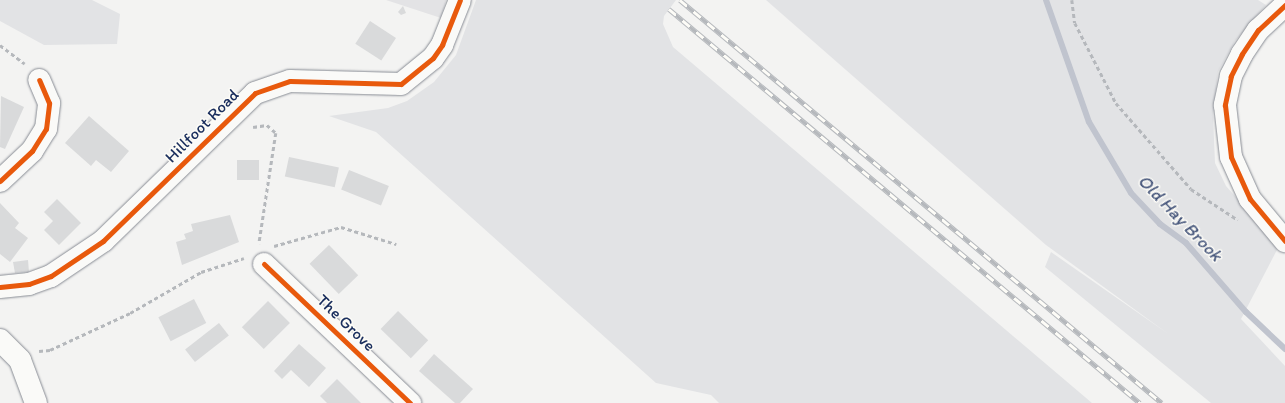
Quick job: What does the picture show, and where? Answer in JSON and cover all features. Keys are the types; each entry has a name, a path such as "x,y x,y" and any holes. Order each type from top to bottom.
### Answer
{"street":[{"name":"Hillfoot Road","path":"0,287 29,284 51,276 103,241 255,93 290,81 401,84 434,58 442,45 460,0"},
{"path":"1280,236 1250,199 1231,157 1225,105 1231,76 1242,54 1258,30 1285,5"},
{"path":"0,181 32,151 46,129 49,103 39,80"},
{"name":"The Grove","path":"262,257 410,403"},
{"path":"6,345 36,403"}],"path":[{"path":"1072,0 1075,23 1116,104 1160,156 1191,189 1244,225 1280,236"},
{"path":"0,45 39,80"},
{"path":"249,128 267,125 276,132 258,239 262,257"},
{"path":"6,345 50,350 226,262 239,257 262,257 341,227 396,244"}],"shaded area":[{"path":"0,0 92,0 120,14 117,44 44,45 0,21"},
{"path":"386,0 446,0 441,18"},
{"path":"476,0 676,0 664,16 663,24 673,47 1092,403 719,403 711,395 656,383 376,132 329,116 388,108 407,101 434,82 456,55"},
{"path":"766,0 1258,0 1266,5 1235,41 1218,72 1213,115 1215,163 1226,186 1279,246 1241,319 1285,366 1285,403 1211,403 1045,267 1051,252 1167,333 1046,245"}],"building":[{"path":"403,6 406,13 401,15 398,12"},
{"path":"370,21 396,38 381,61 355,44"},
{"path":"1,96 24,107 5,149 0,147"},
{"path":"89,116 129,151 111,172 96,160 91,166 65,143"},
{"path":"289,157 339,168 335,187 285,177"},
{"path":"237,160 259,160 259,180 237,180"},
{"path":"349,170 389,186 381,206 341,189"},
{"path":"57,199 81,223 59,245 44,230 53,221 44,212"},
{"path":"0,203 19,223 15,228 28,238 10,262 0,254"},
{"path":"230,215 239,242 182,265 176,242 186,239 184,234 193,231 191,224"},
{"path":"329,245 358,275 339,294 310,264"},
{"path":"28,260 29,272 15,273 13,262"},
{"path":"194,299 206,323 171,341 158,317"},
{"path":"268,301 290,323 264,349 242,327"},
{"path":"398,311 428,340 411,358 381,329"},
{"path":"219,323 229,336 195,362 185,349"},
{"path":"299,344 326,368 309,387 291,370 282,379 274,371"},
{"path":"434,354 473,389 460,403 455,403 419,371"},
{"path":"337,379 361,403 327,403 320,396"}],"waterway":[{"name":"Old Hay Brook","path":"1046,0 1089,122 1131,193 1160,224 1186,243 1246,312 1285,349"}],"railway":[{"path":"680,0 1162,403"},
{"path":"669,9 1140,403"}],"cycle path":[{"path":"0,287 29,284 51,276 103,241 255,93 290,81 401,84 433,58 442,45 460,0"},
{"path":"1285,5 1258,30 1242,54 1231,76 1225,105 1231,157 1250,199 1285,241"},
{"path":"0,181 32,151 46,129 49,103 39,80"},
{"path":"264,264 410,403"}]}
